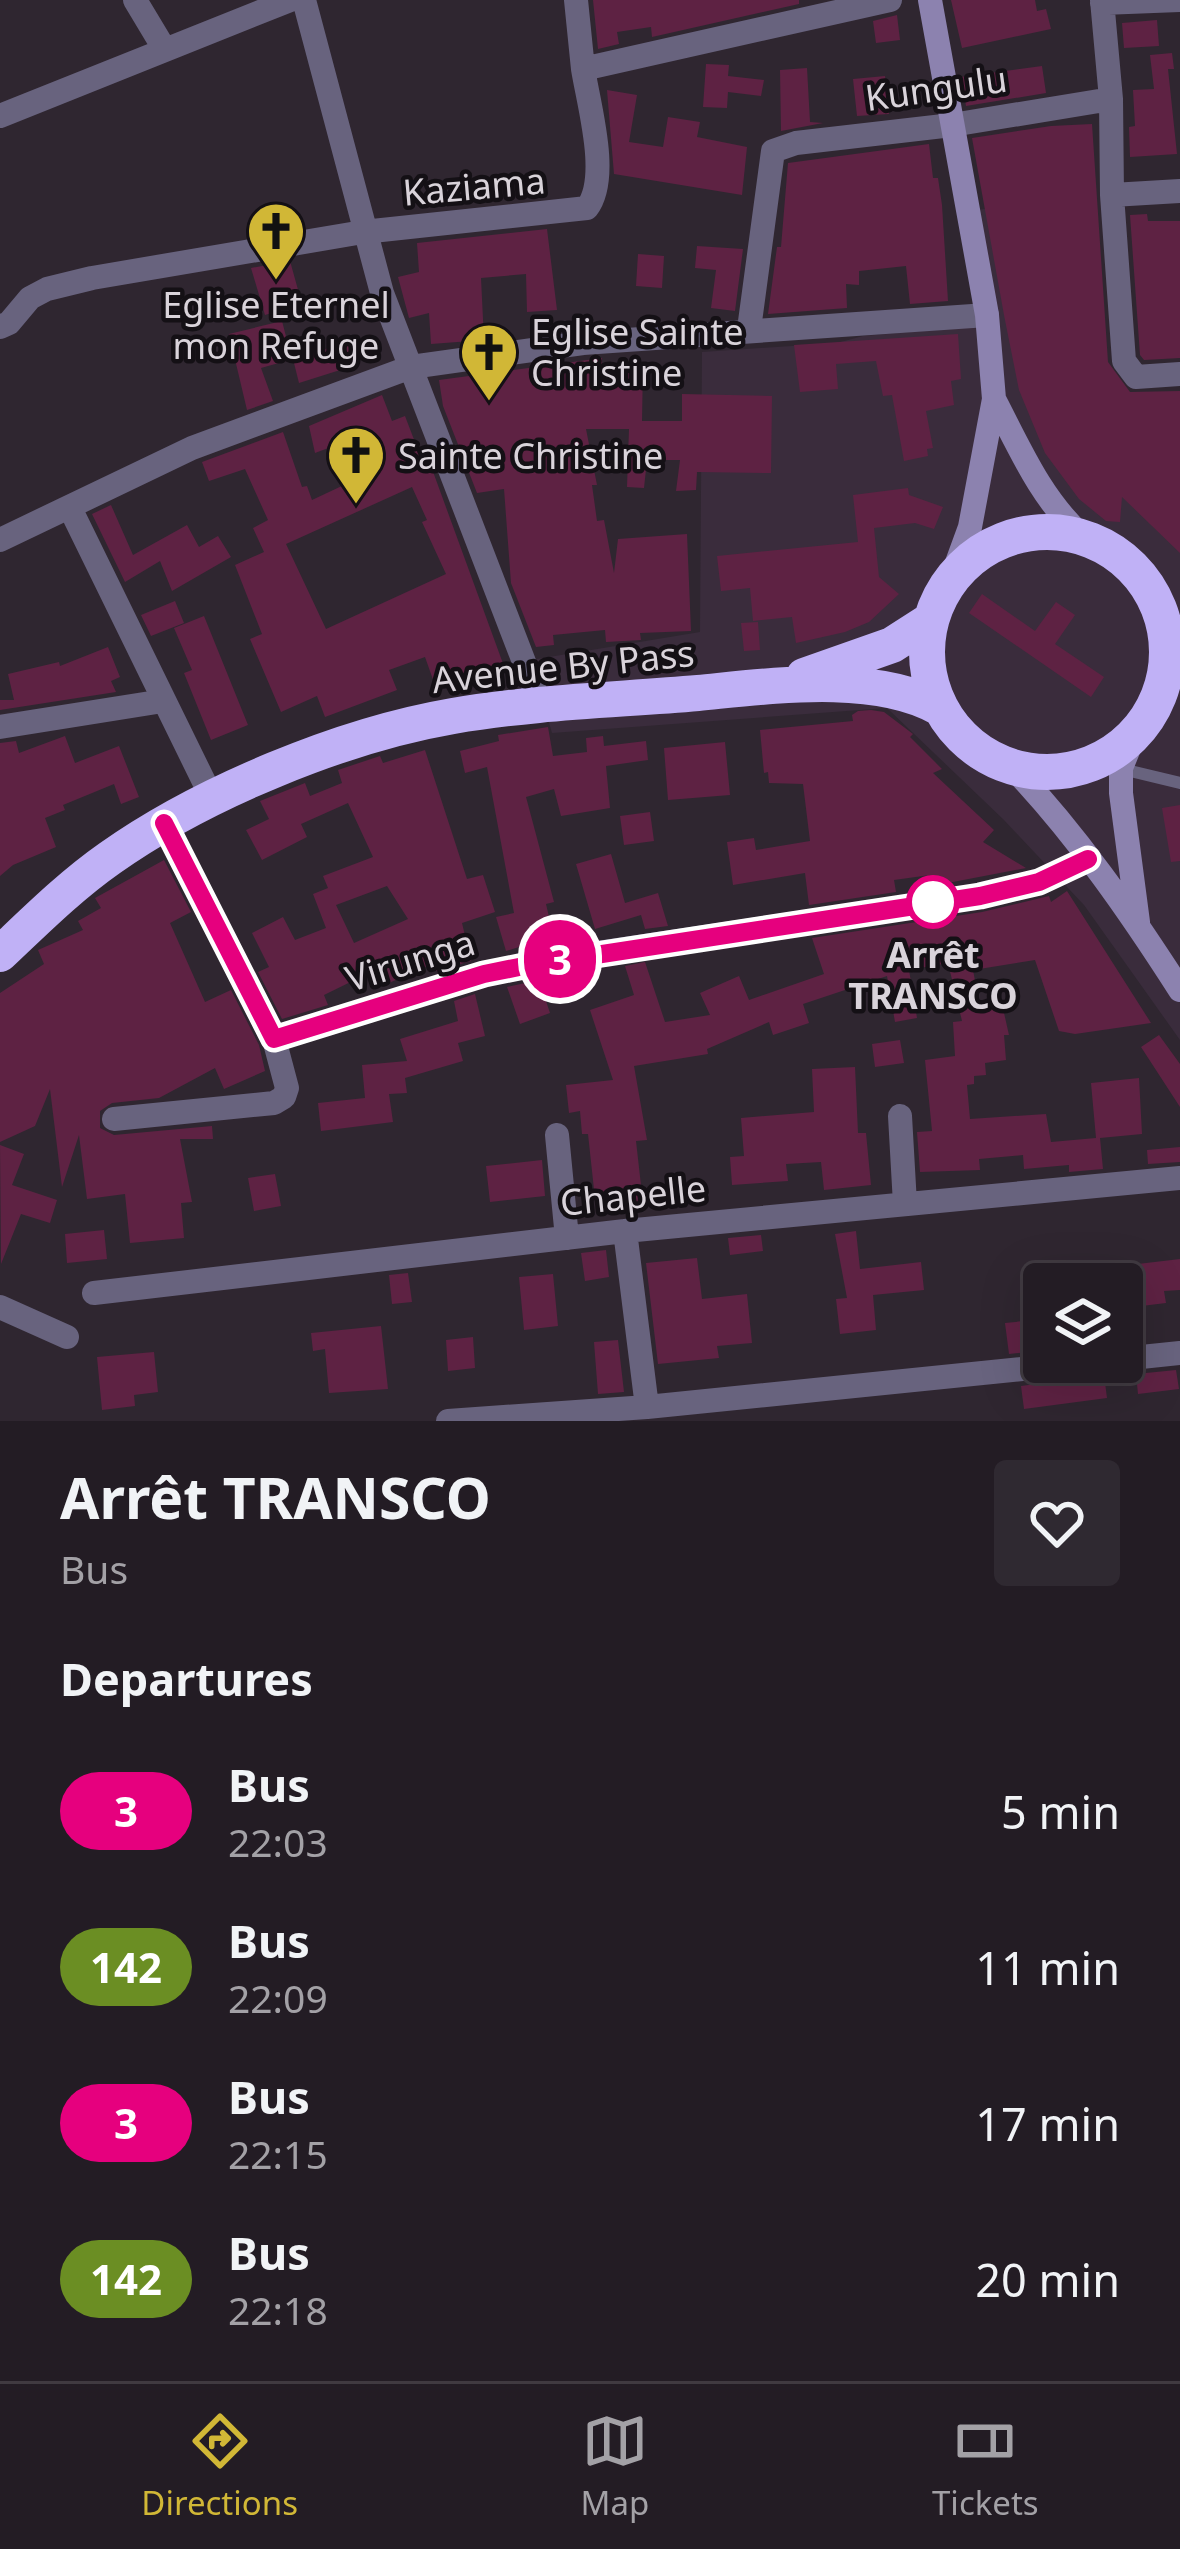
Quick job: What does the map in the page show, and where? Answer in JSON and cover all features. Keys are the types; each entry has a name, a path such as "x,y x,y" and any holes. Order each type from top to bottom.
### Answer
{"highway":[{"path":"1130,564 1152,591 1167,631 1170,689 1127,752 1077,769 1033,772 1012,767 970,745 940,707 926,650 931,620 951,579 982,551 1021,535 1062,532 1100,543 1180,594"},
{"path":"769,686 892,645 931,620"},
{"name":"Avenue By Pass","path":"0,954 92,872 164,823 212,798 353,741 450,716 769,686"},
{"path":"769,686 894,688 940,707"}],"main road":[{"path":"930,0 987,315 994,399 970,527 951,579"},
{"path":"994,399 1041,489 1082,537"},
{"path":"1127,752 1128,858 1138,925"},
{"path":"1012,767 1138,925 1180,990"}],"street":[{"path":"135,0 165,50"},
{"path":"0,116 290,0"},
{"path":"304,0 382,293 541,706"},
{"path":"576,0 583,69 890,0"},
{"path":"1180,0 1102,2 1124,361 1136,377 1180,374"},
{"name":"Kaziama","path":"0,327 30,298 47,289 363,232 587,208 597,195 596,145 583,69"},
{"name":"Kungulu","path":"749,329 773,151 796,143 952,125 1111,99"},
{"path":"1112,195 1180,191"},
{"path":"0,540 192,448 411,367 583,343 987,315"},
{"path":"70,508 212,798"},
{"path":"0,727 163,701"},
{"path":"114,1119 274,1103 284,1097 287,1088 274,1039 164,823"},
{"name":"Virunga","path":"274,1039 484,974 980,896 1039,882 1088,859"},
{"path":"900,1116 905,1204"},
{"path":"557,1135 567,1238"},
{"name":"Chapelle","path":"94,1293 625,1231 1180,1178"},
{"path":"625,1231 647,1406"},
{"path":"0,1307 67,1336"},
{"path":"1143,1357 1180,1353"},
{"path":"448,1421 1023,1369"}],"lane":[{"path":"1127,752 1180,783"}],"shaded area":[{"path":"1034,203 1075,404 1180,488 1180,1040 1084,905 887,708 552,733 531,660 700,632 702,352 994,325 976,210"}],"building":[{"path":"593,0 799,0 799,4 652,37 651,27 617,32 619,44 598,49"},
{"path":"951,0 1035,0 1037,11 1046,9 1051,29 962,48"},
{"path":"897,15 900,40 876,43 873,21"},
{"path":"1157,20 1159,46 1124,48 1122,23"},
{"path":"1172,53 1174,69 1168,69 1177,154 1130,157 1129,127 1135,126 1133,90 1154,89 1150,55"},
{"path":"706,64 729,65 728,76 764,80 761,96 728,92 727,108 703,107"},
{"path":"1042,66 1046,93 966,106 961,77"},
{"path":"807,68 810,122 823,123 781,131 780,70"},
{"path":"885,76 889,114 857,116 853,79"},
{"path":"607,90 637,95 629,142 663,147 668,117 700,122 697,137 747,147 742,195 614,174"},
{"path":"1092,124 1108,362 1130,392 1180,391 1180,553 1122,497 1120,522 1106,521 1079,499 1045,453 1019,390 972,138"},
{"path":"929,144 942,205 948,301 910,304 906,266 859,271 859,285 846,284 847,308 768,314 777,247 781,247 788,163"},
{"path":"1147,214 1148,221 1180,221 1180,358 1144,360 1140,355 1130,215"},
{"path":"547,229 557,310 527,312 526,274 481,278 484,340 431,344 429,313 409,318 398,277 419,272 417,243"},
{"path":"697,246 743,249 735,311 711,308 716,270 695,268"},
{"path":"638,254 664,256 662,288 636,286"},
{"name":"Eglise Eternel mon Refuge","path":"290,261 302,304 265,315 251,268"},
{"path":"282,321 288,344 314,337 317,351 350,343 356,365 299,383 293,359 261,368 273,401 247,410 229,334"},
{"path":"958,334 961,379 951,381 954,405 926,411 933,448 927,449 928,456 904,461 892,395 883,396 876,361 836,364 838,389 800,392 794,345"},
{"path":"602,358 602,364 643,365 642,421 682,421 682,394 772,396 771,473 697,472 696,490 676,491 680,460 647,460 644,488 627,487 629,429 586,429 597,485 592,485 597,521 604,520 614,573 618,539 687,534 691,631 640,633 641,640 606,642 605,630 553,635 554,645 536,647 511,583 504,489 477,493 443,406 439,380"},
{"path":"382,395 392,421 405,416 418,450 424,447 505,669 436,688 425,657 389,670 397,690 325,717 317,696 281,712 250,639 262,634 235,565 264,552 253,528 268,520 245,469 209,481 202,462 283,432 302,487 307,486 312,500 378,469 366,434 315,453 309,426","holes":["412,487 427,520 422,522 446,574 326,629 286,544"]},
{"path":"908,488 909,495 943,507 934,529 915,523 874,528 879,577 899,594 869,622 796,643 792,617 753,621 750,588 721,591 717,556 858,542 853,495"},
{"path":"111,505 133,555 187,525 199,547 218,536 231,557 172,591 160,561 125,582 92,514"},
{"path":"982,594 1035,631 1056,602 1075,615 1055,644 1104,677 1091,697 969,613"},
{"path":"175,601 184,623 151,636 141,615"},
{"path":"204,616 248,725 211,740 184,673 192,670 174,628"},
{"path":"758,622 760,650 744,651 741,623"},
{"path":"108,647 120,677 111,681 116,692 0,710 0,700 14,700 8,674 59,662 60,666"},
{"path":"858,711 884,712 913,734 910,737 942,769 933,773 994,830 983,842 1026,868 932,886 930,875 894,880 896,892 809,905 805,873 733,885 727,842 754,838 756,850 810,841 803,784 769,783 760,730 853,721"},
{"path":"548,727 553,756 587,752 586,738 603,736 604,746 646,741 648,760 606,766 610,808 561,816 554,789 526,797 554,902 546,904 555,943 540,946 538,941 506,951 496,917 514,913 487,767 465,773 460,751 499,741 498,735"},
{"path":"65,736 75,763 119,746 139,797 121,804 114,784 63,805 65,810 45,818 56,847 13,865 0,876 0,743 16,741 19,753"},
{"path":"725,742 730,795 668,800 664,748"},
{"path":"425,750 467,879 483,875 495,912 462,923 471,961 436,971 434,963 382,986 375,970 324,995 328,1005 282,1019 258,972 269,967 252,933 283,917 295,940 326,928 313,894 328,888 323,876 373,857 348,803 301,824 307,837 262,860 246,830 269,819 260,801 305,783 310,796 342,783 338,770 380,756 383,763","holes":["387,886 408,919 354,943 336,905"]},
{"path":"1180,805 1180,861 1171,862 1162,808"},
{"path":"650,812 654,841 624,845 620,816"},
{"path":"611,854 625,903 658,893 668,926 645,929 641,915 595,929 576,864"},
{"path":"164,860 191,912 170,923 205,1002 231,990 259,1045 265,1071 224,1089 215,1068 159,1098 112,1103 100,1111 100,1128 114,1135 212,1126 213,1139 180,1139 192,1202 181,1203 184,1238 130,1243 125,1194 87,1199 79,1135 62,1187 50,1089 35,1126 0,1142 0,993 44,964 38,950 83,930 78,921 101,908 95,898"},
{"path":"1067,891 1151,1023 1075,1034 1059,1031 1035,960 973,970 980,1007 1002,1004 1009,1035 1004,1035 1006,1060 985,1063 986,1075 974,1076 974,1084 967,1085 970,1119 1046,1114 1051,1142 1096,1138 1091,1083 1139,1078 1142,1134 1100,1138 1103,1169 1069,1172 1069,1165 1024,1169 1023,1155 979,1159 980,1170 920,1172 917,1132 932,1131 925,1060 955,1056 953,1022 962,1021 948,963 909,970 917,1018 895,1022 887,976 803,1004 809,1023 773,1035 769,1022 707,1049 708,1054 634,1066 647,1140 636,1141 643,1203 596,1208 588,1134 582,1134 580,1111 569,1113 566,1085 613,1080 590,1010 634,995 625,966 645,962 665,1022 710,1015 700,993 739,976 749,1000 824,974 812,938 982,912 1049,896 1051,902"},
{"path":"539,980 550,1013 520,1024 507,987"},
{"path":"475,994 485,1036 458,1043 463,1061 405,1078 407,1093 389,1094 393,1122 321,1131 318,1103 365,1098 362,1065 407,1061 400,1039 458,1021 454,1001"},
{"path":"1159,1035 1180,1064 1180,1107 1141,1047"},
{"path":"900,1040 904,1063 875,1067 872,1044"},
{"path":"855,1067 858,1133 866,1133 871,1185 824,1190 821,1162 786,1164 788,1181 732,1185 730,1157 744,1156 741,1118 814,1112 812,1069"},
{"path":"0,1145 24,1154 12,1185 57,1200 50,1223 21,1214 1,1264"},
{"path":"1180,1147 1180,1162 1148,1164 1147,1150"},
{"path":"542,1160 545,1196 490,1202 486,1166"},
{"path":"275,1174 281,1206 254,1211 248,1178"},
{"path":"104,1230 107,1259 67,1263 65,1234"},
{"path":"856,1231 860,1269 921,1262 924,1290 873,1295 876,1330 840,1334 836,1299 847,1298 835,1234"},
{"path":"761,1235 763,1251 730,1255 728,1238"},
{"path":"606,1250 609,1277 585,1281 581,1253"},
{"path":"697,1258 702,1299 747,1294 752,1343 717,1346 719,1358 658,1364 646,1263"},
{"path":"1180,1259 1180,1290 1164,1291 1166,1303 1143,1306 1143,1263"},
{"path":"408,1273 412,1302 392,1304 389,1275"},
{"path":"553,1274 558,1326 524,1330 519,1277"},
{"path":"1023,1321 1023,1353 1009,1354 1005,1323"},
{"path":"381,1326 388,1389 329,1393 325,1349 313,1351 311,1333"},
{"path":"473,1337 475,1368 448,1371 446,1340"},
{"path":"618,1340 624,1392 598,1394 594,1342"},
{"path":"154,1352 158,1392 134,1395 135,1406 102,1410 97,1357"},
{"path":"1176,1370 1179,1389 1138,1394 1137,1383 1143,1383 1143,1373"},
{"path":"1105,1383 1107,1398 1024,1409 1021,1386"}],"bus line":[{"name":"3","path":"164,823 274,1039 484,974 980,896 1039,882 1088,859"}],"place":[{"name":"Eglise Eternel mon Refuge","path":"276,282"},
{"name":"Eglise Sainte Christine","path":"489,403"},
{"name":"Sainte Christine","path":"356,506"},
{"name":"Arrêt TRANSCO","path":"933,902"}]}
